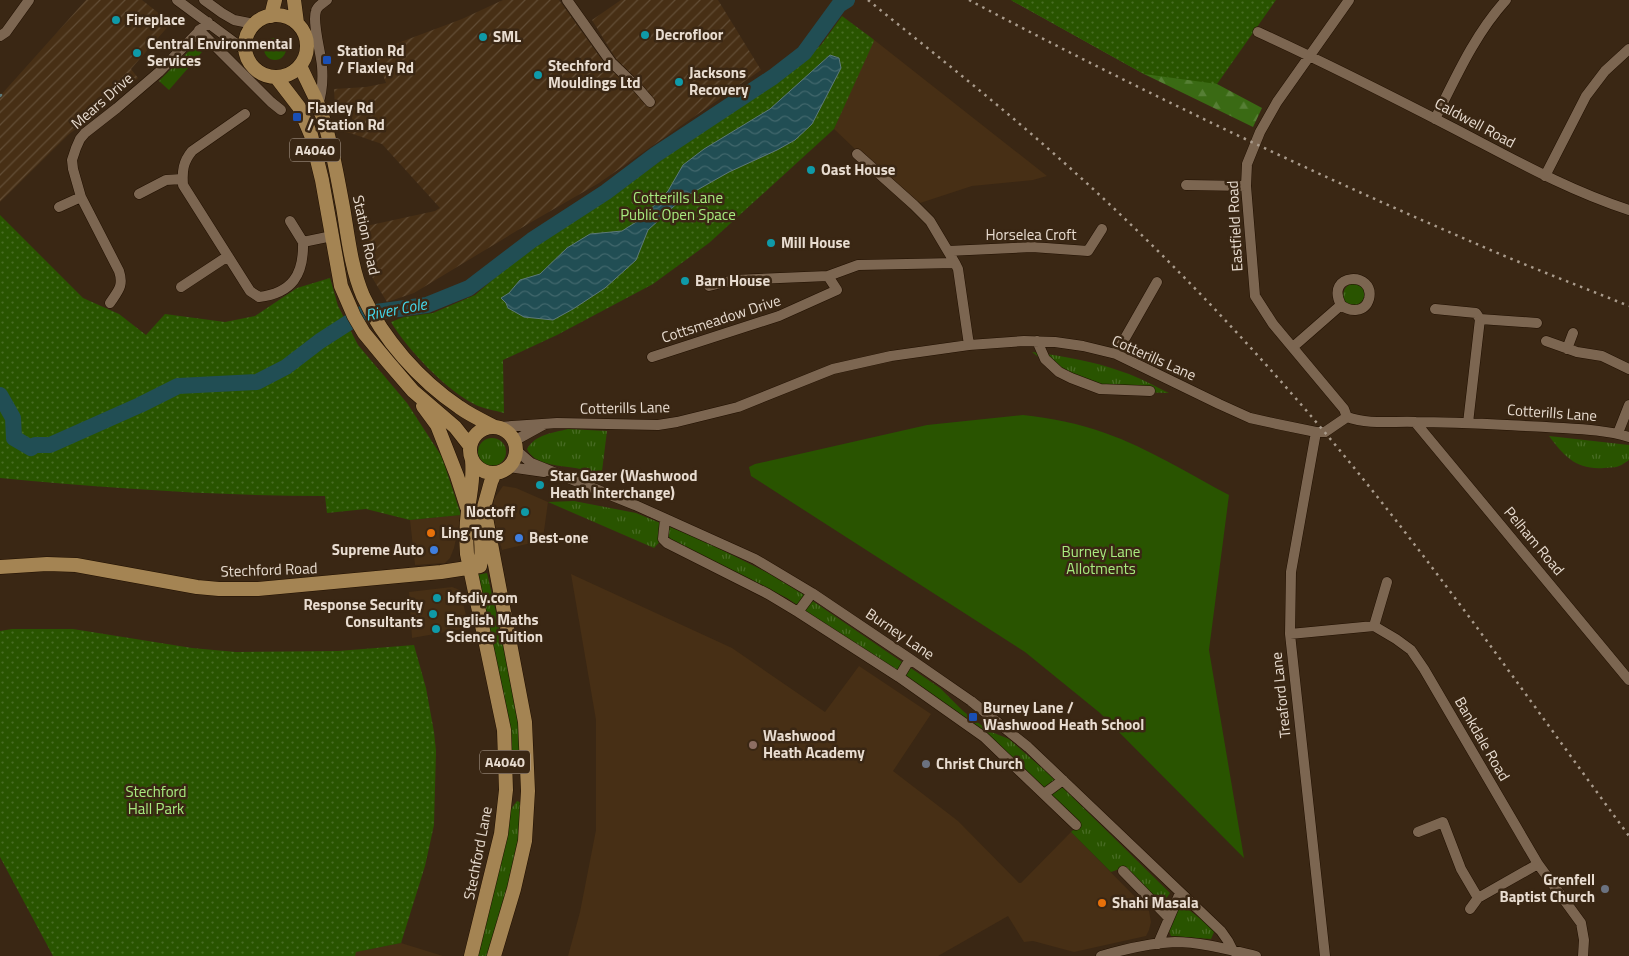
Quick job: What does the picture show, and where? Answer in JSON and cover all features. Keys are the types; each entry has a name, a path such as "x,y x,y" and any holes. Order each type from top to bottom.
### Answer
{"main road":[{"path":"271,16 275,0"},
{"path":"294,0 297,23"},
{"path":"280,15 297,23 304,32 307,44 306,56 300,66 293,72 276,77 256,70 249,61 246,51 247,36 254,24 262,18 280,15"},
{"name":"A4040","path":"300,66 319,102"},
{"name":"A4040","path":"276,77 299,106 311,135 322,180 341,286 348,303 364,333 381,354 413,391 455,427 470,446"},
{"name":"Station Road","path":"319,102 332,151 348,240 363,295 378,324 416,370 436,388 459,407 497,427"},
{"path":"413,391 436,425 457,476 468,510"},
{"path":"497,427 511,435 515,446 514,460 502,471 495,473 484,472 472,460 470,446 475,435 480,431 485,428 497,427"},
{"name":"Stechford Lane","path":"471,956 501,834 506,790 504,730 469,568 466,539 468,510 474,475 472,460"},
{"name":"A4040","path":"494,956 514,889 525,841 528,791 525,722 484,507 495,473"},
{"path":"469,568 481,565 480,520 484,507"},
{"name":"Stechford Road","path":"0,567 47,564 76,565 174,583 219,589 258,589 324,584 469,568"},
{"path":"506,790 528,791"}],"street":[{"path":"0,36 6,32 29,0"},
{"path":"177,0 246,51"},
{"path":"204,0 234,20 254,24"},
{"name":"Station Road","path":"319,102 322,67 316,11 327,0"},
{"path":"567,0 611,62 650,102"},
{"name":"Eastfield Road","path":"1347,418 1344,409 1274,324 1255,296 1246,186 1247,164 1260,132 1277,102 1349,0"},
{"path":"1435,119 1464,60 1506,0"},
{"name":"Mears Drive","path":"110,303 122,280 81,197 72,160 80,139 85,133 159,72 208,22"},
{"path":"199,30 274,99 281,110"},
{"name":"Caldwell Road","path":"1258,32 1310,55 1545,176 1599,200 1629,210"},
{"path":"1545,176 1586,96 1605,71 1629,49"},
{"path":"245,114 192,151 186,158 182,169 183,185 250,291 259,297 284,290 292,284 298,271 302,255 302,242 290,222"},
{"path":"857,154 914,204 930,221 948,251 958,269 970,345"},
{"path":"138,194 166,180 182,179"},
{"path":"1186,185 1246,186"},
{"path":"59,206 81,197"},
{"name":"Horselea Croft","path":"948,251 1032,247 1088,250 1102,229"},
{"path":"302,242 332,236"},
{"path":"181,287 228,256"},
{"name":"Cottsmeadow Drive","path":"709,286 734,280 828,276 858,266 955,263"},
{"name":"Cottsmeadow Drive","path":"652,357 779,316 837,290 828,276"},
{"path":"1116,354 1157,282"},
{"path":"1293,347 1341,306"},
{"path":"1435,309 1476,313 1480,319 1468,423"},
{"path":"1480,319 1536,323"},
{"path":"1567,348 1573,333"},
{"path":"1037,341 1045,359 1059,372 1071,378 1100,389 1150,392"},
{"name":"Cotterills Lane","path":"497,427 546,424 658,424 677,422 738,407 833,368 891,356 970,345 1037,341 1083,346 1116,354 1250,418 1316,432"},
{"path":"1546,341 1577,352 1602,356 1629,369"},
{"path":"1618,433 1629,404"},
{"path":"1316,432 1325,432 1347,418"},
{"name":"Cotterills Lane","path":"1347,418 1367,422 1468,423 1558,428 1618,433 1629,437"},
{"name":"Pelham Road","path":"1415,422 1629,680"},
{"name":"Cotterills Lane","path":"515,446 546,424"},
{"name":"Treaford Lane","path":"1316,432 1291,572 1290,634 1325,956"},
{"name":"Burney Lane","path":"515,446 531,463 635,505 756,559 910,658 971,701 1028,747 1221,931 1233,951"},
{"name":"Burney Lane","path":"508,467 555,473"},
{"path":"666,519 663,540 667,543 768,594 899,677 984,737 1076,825"},
{"path":"1290,634 1374,626 1387,582"},
{"path":"798,612 812,594"},
{"name":"Bankdale Road","path":"1374,626 1411,650 1424,669 1538,864 1581,923 1584,940 1583,956"},
{"path":"899,677 910,658"},
{"path":"1044,794 1063,780"},
{"path":"1418,832 1443,822 1461,869 1478,898"},
{"path":"1470,909 1478,898 1538,864"},
{"path":"1123,871 1168,917"},
{"path":"1158,944 1168,917 1180,893"},
{"path":"1102,956 1176,942 1197,944 1256,956"}],"shaded area":[{"path":"86,0 142,0 171,23 131,69 138,78 114,97 111,95 96,113 68,135 0,202 0,96"},
{"path":"503,0 559,0 607,67 618,62 592,20 621,0 718,0 761,70 599,183 414,293 387,302 373,279 357,228 435,211 440,208 382,144 350,133 337,131 353,121 350,111 335,108 334,89 366,87 386,83 374,52 462,19"},
{"path":"873,39 1047,176 1033,180 972,186 914,205 834,129"},
{"path":"503,486 516,488 548,502 544,540 502,550 493,518 494,499"},
{"path":"461,515 450,558 445,563 415,565 410,520"},
{"name":"Washwood Heath Academy","path":"571,574 732,648 825,712 859,666 931,714 893,771 958,821 1019,883 1071,832 1149,911 1151,922 1146,936 1074,952 1033,941 1024,942 1008,916 938,956 568,956 580,912 596,830 596,720"},
{"path":"452,587 460,590 469,628 412,638 409,592"},
{"path":"401,943 443,956 355,956 355,952"}],"green space":[{"path":"1011,0 1192,66 1217,84 1262,108 1253,127 1144,74"},
{"path":"1011,0 1276,0 1217,84 1144,74"},
{"name":"Cotterills Lane Public Open Space","path":"842,16 874,41 834,129 709,243 653,284 557,335 503,360 504,413 477,406 451,389 428,368 398,333 391,322 404,317 433,313 475,295 522,254 554,231 622,189 686,142 784,76 821,45"},
{"path":"275,38 283,41 286,49 283,57 275,60 267,57 264,49 267,41"},
{"path":"191,49 197,49 202,52 169,90 159,81"},
{"path":"0,215 83,298 119,314 146,335 165,314 225,322 255,316 297,288 330,278 338,306 358,345 407,403 442,457 461,515 410,520 366,509 327,513 325,496 243,495 162,491 0,478"},
{"path":"1355,283 1364,288 1366,298 1356,308 1343,301 1345,289 1348,285"},
{"path":"1032,352 1078,359 1112,368 1135,376 1169,393 1098,391 1060,374"},
{"name":"Burney Lane Allotments","path":"1023,415 1075,424 1121,439 1229,495 1209,650 1244,858 1100,713 1025,652 751,476 749,467 755,464 927,425"},
{"path":"568,429 607,431 601,479 580,469 543,462 531,455 527,449 540,437"},
{"path":"1549,436 1629,445 1629,460 1615,467 1586,467 1578,464 1560,450"},
{"path":"492,438 502,442 506,452 502,462 492,466 482,462 478,452 482,442"},
{"path":"574,501 636,513 704,541 768,573 801,593 940,688 963,711 989,731 1009,739 1051,776 1170,893 1165,900 1160,902 1125,867 1111,872 1071,832 1080,824 1001,749 893,670 787,598 676,544 666,535 654,548 548,502"},
{"path":"487,573 521,722 523,772 511,772 477,575"},
{"name":"Stechford Hall Park","path":"12,629 73,629 192,648 236,652 338,651 414,645 426,688 434,732 436,751 434,825 425,866 401,943 356,952 355,956 53,956 0,857 0,631"},
{"path":"517,801 522,803 518,851 488,956 476,956 504,846 511,809"},
{"path":"1184,906 1211,927 1214,932 1211,939 1171,936 1169,931 1178,909"}],"water":[{"path":"830,55 839,58 841,68 812,124 795,140 729,172 683,198 648,230 636,260 605,288 573,309 553,320 524,317 508,308 501,298 509,293 520,280 540,274 567,248 590,234 622,231 641,219 668,191 683,165 704,149 770,109"}],"waterway":[{"name":"River Cole","path":"0,395 13,418 14,438 31,448 35,445 50,445 178,386 257,382 286,367 320,341 362,314 427,305 469,288 532,240 606,192 655,155 773,77 804,53 839,5 847,0"}],"railway":[{"path":"868,0 1001,108 1079,176 1146,239 1243,339 1305,409 1390,512 1471,619 1629,836"},
{"path":"969,0 1093,64 1281,156 1408,214 1531,267 1629,306"}],"place":[{"name":"Fireplace","path":"116,20"},
{"name":"Decrofloor","path":"645,35"},
{"name":"SML","path":"483,37"},
{"name":"Central Environmental Services","path":"137,53"},
{"name":"Station Rd / Flaxley Rd","path":"327,60"},
{"name":"Stechford Mouldings Ltd","path":"538,75"},
{"name":"Jacksons Recovery","path":"679,82"},
{"name":"Flaxley Rd / Station Rd","path":"297,117"},
{"name":"Oast House","path":"811,170"},
{"name":"Mill House","path":"771,243"},
{"name":"Barn House","path":"685,281"},
{"name":"Star Gazer (Washwood Heath Interchange)","path":"540,485"},
{"name":"Noctoff","path":"525,512"},
{"name":"Ling Tung","path":"431,533"},
{"name":"Best-one","path":"519,538"},
{"name":"Supreme Auto","path":"434,550"},
{"name":"bfsdiy.com","path":"437,598"},
{"name":"Response Security Consultants","path":"433,614"},
{"name":"English Maths Science Tuition","path":"436,629"},
{"name":"Burney Lane / Washwood Heath School","path":"973,717"},
{"name":"Washwood Heath Academy","path":"753,745"},
{"name":"Christ Church","path":"926,764"},
{"name":"Grenfell Baptist Church","path":"1605,889"},
{"name":"Shahi Masala","path":"1102,903"}]}
